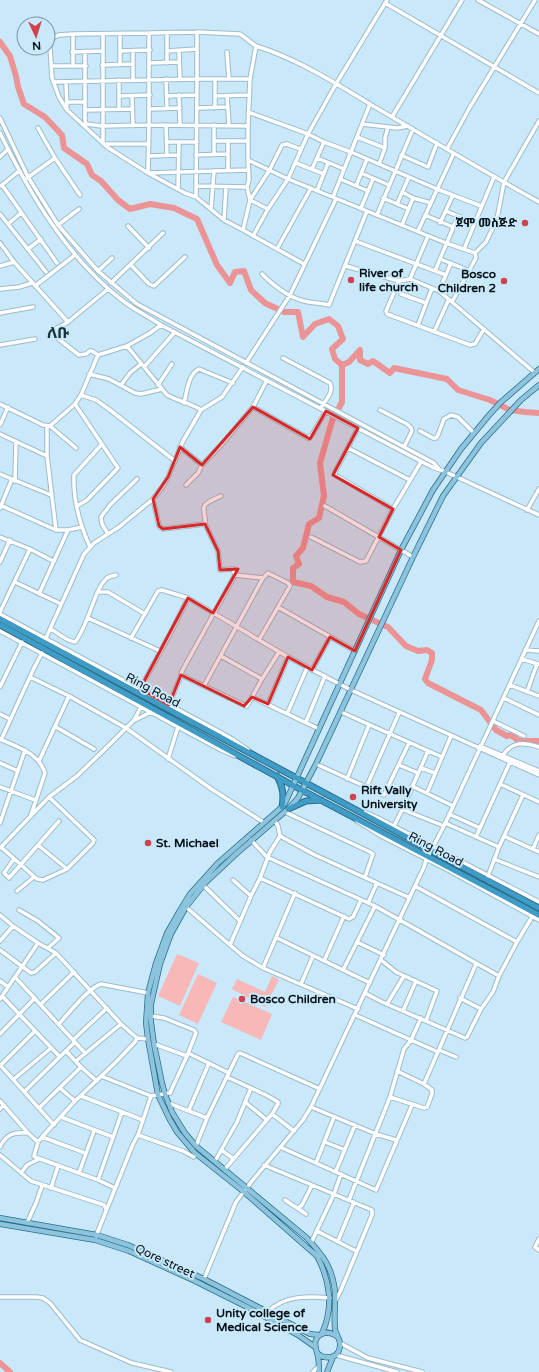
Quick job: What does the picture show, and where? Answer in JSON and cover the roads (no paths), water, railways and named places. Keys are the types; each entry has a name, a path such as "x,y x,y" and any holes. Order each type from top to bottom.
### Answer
{"highway":[{"name":"Ring Road","path":"0,620 298,778 539,915"},
{"name":"Ring Road","path":"0,625 277,775 294,786 539,908"},
{"path":"277,775 283,791 282,806"},
{"path":"286,811 306,801 325,801"}],"main road":[{"path":"319,1372 315,1341 321,1334 328,1316 330,1298 323,1269 317,1256 191,1148 170,1120 158,1095 148,1039 146,1023 148,993 156,963 167,933 193,896 218,863 282,806 294,786 401,550 433,490 461,449 490,414 501,402 539,369"},
{"path":"327,1372 340,1348 334,1316 335,1301 333,1280 328,1266 311,1243 247,1187 196,1146 176,1120 164,1094 154,1044 151,1016 154,991 160,964 171,934 193,896 251,840 286,811 303,790 443,496 481,443 521,400 539,385"},
{"name":"Qore street","path":"0,1218 96,1237 139,1249 204,1279 310,1334 321,1334"},
{"name":"Qore street","path":"0,1224 96,1237 195,1281 274,1322 315,1346"},
{"path":"321,1334 330,1332 337,1336"},
{"path":"317,1353 325,1358 335,1356"}],"street":[{"path":"392,117 462,0"},
{"path":"478,0 539,34"},
{"path":"447,149 535,0"},
{"path":"253,236 268,209 288,179 296,163 300,149 336,84 386,2 440,37 539,94"},
{"path":"196,197 198,125 197,32"},
{"path":"304,264 224,220 196,197 148,173 103,144 86,126 67,110 59,97 53,82 50,47 52,38 73,34 197,32 240,34 256,46 288,58 336,84 539,202"},
{"path":"148,173 150,125 150,33"},
{"path":"166,33 167,63"},
{"path":"73,34 73,66"},
{"path":"103,34 103,144"},
{"path":"120,34 120,64"},
{"path":"250,200 247,187 249,180 248,112 250,79 256,46"},
{"path":"167,51 197,49"},
{"path":"120,51 150,50"},
{"path":"72,52 103,51"},
{"path":"133,51 133,80"},
{"path":"179,51 180,79"},
{"path":"85,52 86,126"},
{"path":"227,52 229,79"},
{"path":"150,63 180,62"},
{"path":"102,65 133,64"},
{"path":"52,66 86,66"},
{"path":"53,82 166,79 250,79"},
{"path":"166,79 167,108"},
{"path":"215,79 215,108"},
{"path":"119,80 119,109"},
{"path":"66,82 67,110"},
{"path":"119,96 150,95"},
{"path":"179,95 180,125"},
{"path":"167,96 197,95"},
{"path":"215,96 249,95"},
{"path":"132,96 133,126"},
{"path":"227,96 229,125"},
{"path":"66,102 85,102"},
{"path":"246,363 290,295 334,198 370,104"},
{"path":"197,108 228,107"},
{"path":"150,109 180,108"},
{"path":"85,110 132,109"},
{"path":"248,112 308,134 324,142 481,206"},
{"path":"0,118 28,177 58,225 98,271 137,304 196,337 434,463 439,469"},
{"path":"475,253 486,242 497,219 504,182 539,121"},
{"path":"362,124 397,128 408,126"},
{"path":"166,125 166,155"},
{"path":"214,125 214,154"},
{"path":"86,126 248,126"},
{"path":"379,164 385,148 385,138 388,127"},
{"path":"38,128 55,158 80,195"},
{"path":"377,215 394,171 413,129"},
{"path":"0,133 24,180 56,229 75,254 108,289 132,307 161,325 244,367 432,468 446,472 539,515"},
{"path":"357,137 385,148"},
{"path":"214,141 248,141"},
{"path":"228,141 228,171"},
{"path":"167,142 197,142"},
{"path":"178,189 179,142"},
{"path":"312,169 324,142"},
{"path":"401,155 428,167 437,143"},
{"path":"103,144 149,144"},
{"path":"242,230 250,200 269,171 282,145 287,144 300,149"},
{"path":"0,157 8,149"},
{"path":"418,231 454,153"},
{"path":"196,155 228,154"},
{"path":"149,156 179,155"},
{"path":"24,180 55,158"},
{"path":"316,158 344,169"},
{"path":"356,186 367,159"},
{"path":"248,160 269,171 334,198 428,236 475,253"},
{"path":"296,163 324,174"},
{"path":"317,191 328,163"},
{"path":"148,173 248,170"},
{"path":"19,171 1,185 58,263"},
{"path":"211,209 214,171"},
{"path":"361,173 389,185"},
{"path":"397,204 409,177"},
{"path":"464,249 494,177"},
{"path":"361,208 373,179"},
{"path":"340,180 368,191"},
{"path":"196,186 247,187"},
{"path":"224,220 226,187"},
{"path":"277,249 311,188"},
{"path":"402,192 413,198 431,203"},
{"path":"440,223 452,195"},
{"path":"384,198 409,209"},
{"path":"402,225 413,198"},
{"path":"250,200 268,209"},
{"path":"58,225 79,209"},
{"path":"262,274 290,295 306,302 329,305 367,211"},
{"path":"446,211 474,223"},
{"path":"8,224 21,213"},
{"path":"0,214 46,272"},
{"path":"425,215 440,223 453,227"},
{"path":"435,271 458,216"},
{"path":"128,226 148,248"},
{"path":"111,283 164,234"},
{"path":"410,279 428,236"},
{"path":"28,249 41,239"},
{"path":"355,241 446,275"},
{"path":"0,243 32,283 68,322"},
{"path":"434,332 450,301 470,270 476,258 475,253"},
{"path":"35,286 75,254"},
{"path":"130,265 149,284 154,286 185,257"},
{"path":"98,271 112,258"},
{"path":"440,258 470,270"},
{"path":"0,266 14,262"},
{"path":"439,291 451,263"},
{"path":"346,266 399,281 410,279 439,291 534,372"},
{"path":"399,281 386,311 387,314 418,324 434,332 473,346 484,329"},
{"path":"0,289 19,287 32,283"},
{"path":"418,324 432,288"},
{"path":"98,355 92,351 86,354 79,354 56,338 54,335 54,330 68,322 108,289"},
{"path":"401,294 426,303"},
{"path":"0,313 33,307"},
{"path":"56,530 47,456 48,426 75,404 81,395 98,355 127,346 161,325"},
{"path":"121,385 130,373 142,365 175,332"},
{"path":"194,342 196,337"},
{"path":"0,345 35,339"},
{"path":"127,346 167,395 184,403 194,405 201,410"},
{"path":"283,358 330,383 332,388 331,393 320,408"},
{"path":"158,385 172,364"},
{"path":"46,638 82,560 90,547 119,527 153,499 163,486 180,447 201,410 222,397 244,367"},
{"path":"184,403 191,378 199,369 232,383"},
{"path":"89,374 109,379 135,393 141,394 162,389"},
{"path":"186,485 198,473 202,465 253,407 267,380"},
{"path":"81,395 96,400 175,460"},
{"path":"0,404 48,426 76,448"},
{"path":"75,404 117,466 117,469 87,500 77,506"},
{"path":"0,425 8,407"},
{"path":"253,407 308,438 312,435 326,411"},
{"path":"380,410 408,424 411,428 412,431 404,447"},
{"path":"420,431 433,438 436,438 444,419 451,415 458,417 474,433"},
{"path":"358,428 335,472 336,475 393,509"},
{"path":"0,434 47,456"},
{"path":"16,442 13,480 0,506 56,530 68,530 82,527"},
{"path":"90,547 82,527 77,506 74,475 102,444"},
{"path":"180,447 202,465"},
{"path":"348,448 410,480"},
{"path":"311,537 360,562 366,561 380,537 393,509 421,462"},
{"path":"0,474 51,495"},
{"path":"108,534 102,524 101,517 110,505 137,479"},
{"path":"527,510 539,489"},
{"path":"221,496 205,505 205,524 218,551 220,570 232,569 235,575"},
{"path":"153,499 159,526 161,528 205,524"},
{"path":"325,506 413,557"},
{"path":"39,594 68,530"},
{"path":"0,537 30,549 53,561"},
{"path":"0,562 10,540"},
{"path":"30,549 0,613 232,739 245,747 253,755"},
{"path":"204,686 263,578 268,573 290,584 290,586 260,640"},
{"path":"51,628 65,638 75,642 79,637 106,579 116,575"},
{"path":"235,575 263,578"},
{"path":"169,705 182,671 235,575"},
{"path":"14,582 62,604"},
{"path":"131,638 158,591 162,590 188,598 279,652 340,685 451,736 503,755 539,771"},
{"path":"99,592 108,592 145,614"},
{"path":"140,690 188,598"},
{"path":"278,608 355,651"},
{"path":"88,618 160,651"},
{"path":"204,1279 236,1202 264,1165 304,1120 311,1107 384,955 429,853 445,825 539,621"},
{"path":"1,632 221,750 256,764"},
{"path":"312,670 330,637"},
{"path":"0,687 22,642"},
{"path":"525,650 539,651"},
{"path":"181,675 246,706 279,652"},
{"path":"31,817 35,800 45,773 38,760 25,750 1,740 42,653"},
{"path":"221,656 262,679"},
{"path":"268,704 288,657"},
{"path":"522,659 538,664 527,692"},
{"path":"287,714 307,668"},
{"path":"306,722 325,676"},
{"path":"30,677 69,696 126,728 168,759 263,822"},
{"path":"510,685 539,696"},
{"path":"38,760 56,727 69,696"},
{"path":"252,697 319,729"},
{"path":"504,698 539,715"},
{"path":"49,797 94,842 67,869 43,880 39,880 1,848 49,797 77,776 134,720 141,707"},
{"path":"134,720 151,712"},
{"path":"341,712 442,757"},
{"path":"366,788 399,713"},
{"path":"0,714 10,719"},
{"path":"493,721 524,736"},
{"path":"347,779 369,725"},
{"path":"56,727 94,749"},
{"path":"168,759 178,727"},
{"path":"427,793 451,736"},
{"path":"316,764 384,795 409,743"},
{"path":"503,755 508,747 518,744 530,744 539,747"},
{"path":"480,747 539,775"},
{"path":"0,822 25,750"},
{"path":"394,826 428,751"},
{"path":"476,837 510,762"},
{"path":"0,763 18,771"},
{"path":"399,765 418,773"},
{"path":"421,768 435,773"},
{"path":"500,784 539,802"},
{"path":"412,786 453,806"},
{"path":"0,787 35,800"},
{"path":"488,876 494,858 523,795"},
{"path":"403,808 499,847"},
{"path":"356,810 394,826 448,870 539,920"},
{"path":"286,811 373,854 365,877"},
{"path":"449,814 480,828"},
{"path":"230,945 260,878 267,857 280,836 275,820"},
{"path":"14,859 4,873 10,878 59,821"},
{"path":"532,849 539,835"},
{"path":"280,836 315,855 410,898"},
{"path":"504,836 539,852"},
{"path":"251,840 267,857 375,906 399,921 499,976"},
{"path":"38,846 67,869"},
{"path":"429,853 488,876 539,902"},
{"path":"494,858 539,877"},
{"path":"17,891 34,877"},
{"path":"260,878 350,919 353,917 361,900"},
{"path":"233,880 251,896"},
{"path":"368,903 377,883"},
{"path":"204,886 240,921"},
{"path":"415,886 517,942"},
{"path":"263,968 295,893"},
{"path":"343,970 375,906"},
{"path":"186,908 243,956 263,968 358,1009"},
{"path":"19,910 38,921 59,938 48,948"},
{"path":"0,915 38,943 56,953 121,1024 137,1038 148,1039"},
{"path":"324,961 344,916"},
{"path":"365,993 462,1038 468,1037 481,1009 493,992 499,976 532,917"},
{"path":"0,942 13,926"},
{"path":"276,938 370,983"},
{"path":"357,942 384,955"},
{"path":"38,943 1,997 20,1014 60,1057"},
{"path":"0,950 30,973 35,972 56,953"},
{"path":"301,984 313,956"},
{"path":"381,960 396,972 436,992 426,1021"},
{"path":"424,1084 476,964"},
{"path":"41,1004 74,972"},
{"path":"387,1004 404,976"},
{"path":"15,977 85,1053"},
{"path":"0,981 8,987"},
{"path":"403,1011 416,981"},
{"path":"59,1024 94,986 100,984 148,993"},
{"path":"0,1034 35,998"},
{"path":"460,998 481,1009"},
{"path":"25,1092 107,1008"},
{"path":"355,1015 410,1040 456,1057"},
{"path":"102,1076 151,1096 170,1093 196,1033 194,1030 164,1018 151,1016"},
{"path":"349,1200 390,1097 404,1049 421,1018"},
{"path":"76,1061 121,1024"},
{"path":"35,1031 0,1065 54,1125"},
{"path":"115,1188 34,1156 38,1142 42,1137 75,1101 82,1096 135,1042 137,1038"},
{"path":"154,1044 188,1054 209,1063 278,1102 277,1107 272,1114 225,1169"},
{"path":"14,1079 51,1048"},
{"path":"66,1051 97,1081"},
{"path":"196,1146 207,1118 238,1054 240,1053 320,1089"},
{"path":"189,1110 209,1063"},
{"path":"39,1108 81,1067"},
{"path":"390,1097 424,1108 427,1107 432,1092 424,1084 397,1071"},
{"path":"60,1088 75,1101"},
{"path":"215,1162 237,1122 251,1088"},
{"path":"82,1096 143,1120"},
{"path":"96,1237 106,1209 138,1135 151,1096"},
{"path":"0,1101 28,1133 38,1142"},
{"path":"245,1102 267,1120"},
{"path":"168,1103 207,1118"},
{"path":"0,1110 4,1105"},
{"path":"280,1146 376,1190 412,1105"},
{"path":"311,1107 376,1134 396,1140"},
{"path":"98,1180 122,1112"},
{"path":"272,1114 294,1131"},
{"path":"60,1117 113,1137"},
{"path":"316,1163 334,1117"},
{"path":"336,1171 355,1125"},
{"path":"79,1173 94,1131"},
{"path":"0,1146 10,1135 18,1132 28,1133"},
{"path":"138,1135 194,1157"},
{"path":"42,1137 85,1153"},
{"path":"325,1142 345,1150"},
{"path":"221,1150 234,1159"},
{"path":"0,1155 31,1181 42,1186 104,1205 106,1209"},
{"path":"21,1173 27,1165 40,1159"},
{"path":"264,1165 372,1210 373,1212 335,1301"},
{"path":"51,1188 58,1166"},
{"path":"311,1243 334,1194 341,1174"},
{"path":"298,1208 302,1205 312,1185"},
{"path":"27,1223 42,1186"},
{"path":"285,1200 306,1214"},
{"path":"338,1242 354,1202"},
{"path":"317,1231 356,1251"},
{"path":"539,1239 536,1247 539,1250"},
{"path":"268,1312 272,1307 292,1299 310,1296 330,1298"},
{"path":"0,1297 43,1298 50,1303 80,1340 132,1363 171,1372"},
{"path":"340,1343 368,1358 422,1372"},
{"path":"335,1356 397,1372"},
{"path":"313,1372 319,1366"}],"waterway":[{"path":"0,42 10,56 24,104 45,117 62,135 64,148 87,164 92,175 101,181 118,200 130,209 150,204 174,208 197,219 217,265 230,283 235,272 244,271 251,290 265,303 284,312 298,312 303,337 315,324 329,319 338,326 343,339 332,349 335,359 342,365 349,362 360,350 360,360 368,364 373,361 390,373 394,368 447,379 458,390 490,400 510,410 539,413"},
{"path":"342,365 342,402 332,421 320,463 324,496 319,518 309,524 303,548 296,556 299,564 293,568 293,582 311,586 327,597 344,602 359,614 388,627 406,646 418,651 427,650 432,653 432,660 425,679 428,683 481,710 490,722"},
{"path":"493,726 496,730 507,736 511,735 519,741 539,741"},
{"path":"0,1363 10,1372"}],"place":[{"name":"ጀሞ መስጅድ","path":"525,223"},
{"name":"River of life church","path":"351,280"},
{"name":"Bosco Children 2","path":"504,281"},
{"name":"Rift Vally University","path":"353,797"},
{"name":"St. Michael","path":"148,843"},
{"name":"Bosco Children","path":"242,999"},
{"name":"Unity college of Medical Science","path":"208,1320"}],"district":[{"name":"ለቡ","path":"58,333"}]}
